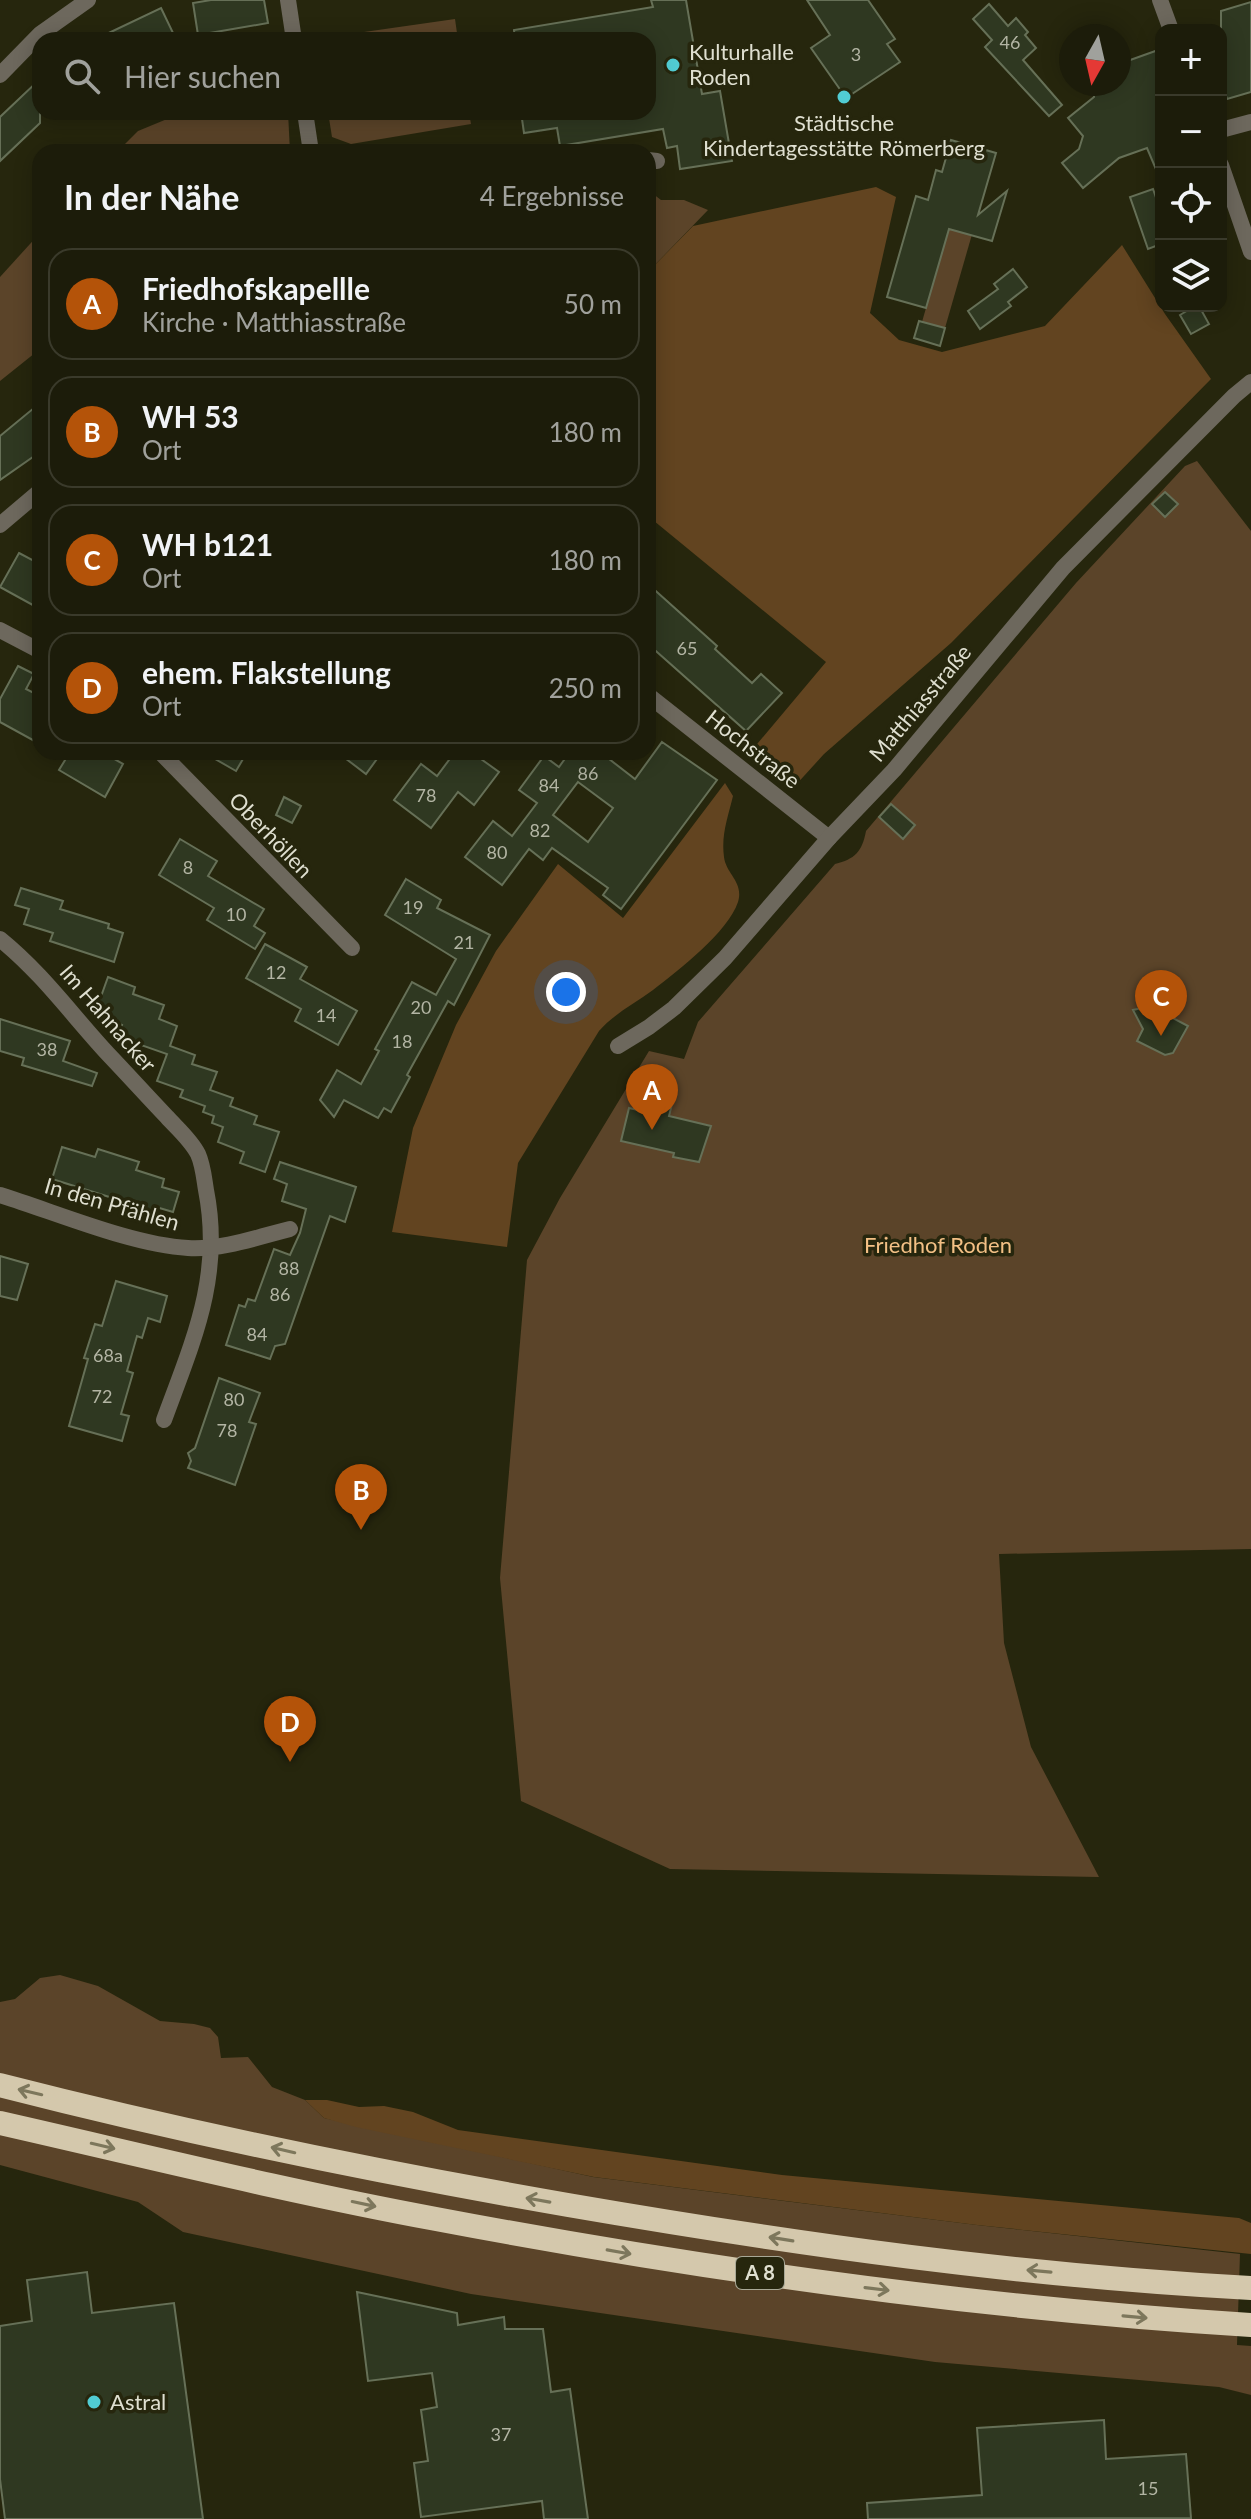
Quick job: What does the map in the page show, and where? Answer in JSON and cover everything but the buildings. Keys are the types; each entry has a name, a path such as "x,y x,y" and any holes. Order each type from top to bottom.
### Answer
{"highway":[{"name":"A 8","path":"0,2085 423,2179 627,2215 989,2267 1145,2280 1245,2283"},
{"name":"A 8","path":"0,2123 419,2216 636,2255 986,2302 1244,2324"}],"street":[{"path":"43,32 88,0"},
{"path":"288,0 293,32"},
{"path":"1160,0 1169,24"},
{"path":"0,75 32,42"},
{"path":"306,120 310,144"},
{"path":"1227,128 1251,122"},
{"path":"1222,168 1251,252"},
{"name":"Matthiasstraße","path":"618,1046 674,1008 725,958 829,838 894,770 1063,568 1251,382"},
{"path":"0,525 32,498"},
{"path":"0,630 32,647"},
{"name":"Hochstraße","path":"656,701 829,838"},
{"name":"Oberhöllen","path":"168,760 352,948"},
{"name":"Im Hahnacker","path":"0,939 30,963 76,1019 179,1130"},
{"name":"In den Pfählen","path":"164,1420 192,1343 210,1275 213,1247 209,1207 197,1151 179,1130"},
{"name":"In den Pfählen","path":"0,1195 119,1233 189,1248 213,1247 290,1229"}],"green space":[{"path":"455,19 457,32 364,32"},
{"path":"165,120 288,120 290,144 125,144 138,131"},
{"path":"329,120 470,120 471,124 351,144 332,137"},
{"path":"656,196 661,200 684,200 708,210 656,264"},
{"path":"954,210 977,217 945,328 922,322"},
{"path":"32,242 32,355 0,381 0,277"},
{"name":"Friedhof Roden","path":"1197,461 1251,531 1251,1549 999,1554 1004,1643 1031,1747 1099,1877 670,1869 521,1801 500,1578 527,1260 560,1198 649,1051 684,1059 698,1022 835,864 856,854 866,831 1076,583 1185,466"},
{"path":"60,1975 98,1986 160,2021 210,2028 218,2037 221,2058 248,2057 272,2087 305,2100 324,2118 593,2177 1240,2254 1237,2345 1251,2346 1251,2395 1219,2387 935,2362 471,2294 183,2232 138,2202 0,2165 0,2002 15,1999 40,1978"}],"shaded area":[{"path":"876,187 896,197 870,313 899,340 942,352 1045,326 1122,245 1155,298 1155,312 1164,312 1211,379 951,643 824,754 794,787 747,756 826,662 656,523 656,264 693,226"},
{"path":"725,783 733,796 724,834 724,857 739,889 733,914 702,950 599,1031 518,1163 507,1247 392,1232 413,1128 456,1025 496,951 558,864 623,918"},
{"path":"305,2100 327,2100 359,2107 384,2106 413,2112 458,2130 782,2175 1239,2218 1251,2223 1251,2254 977,2225 594,2177 356,2127 324,2118"}],"place":[{"name":"Kulturhalle Roden","path":"673,65"},
{"name":"Städtische Kindertagesstätte Römerberg","path":"844,97"},
{"name":"WH b121","path":"1161,1036"},
{"name":"Friedhofskapellle","path":"652,1130"},
{"name":"WH 53","path":"361,1530"},
{"name":"ehem. Flakstellung","path":"290,1762"},
{"name":"Astral","path":"94,2402"}]}
